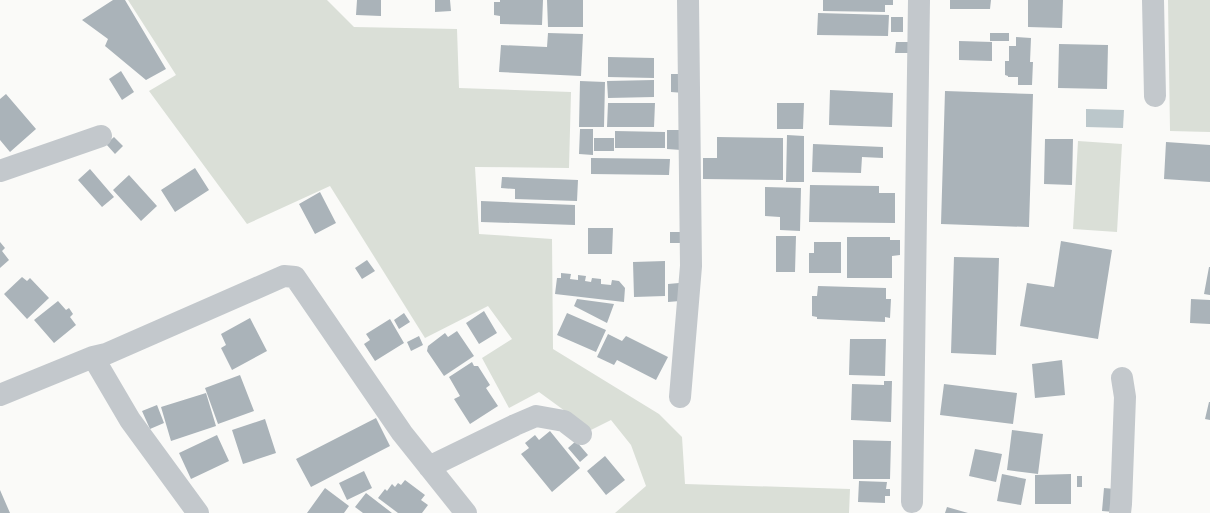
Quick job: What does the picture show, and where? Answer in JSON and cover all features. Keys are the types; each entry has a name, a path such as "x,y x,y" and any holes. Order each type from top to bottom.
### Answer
{"street":[{"path":"680,397 691,266 688,0"},
{"path":"912,502 919,0"},
{"path":"1153,0 1155,96"},
{"path":"0,171 101,136"},
{"path":"0,395 93,357 106,354 284,276 295,277 402,433 466,513"},
{"path":"93,357 130,420 198,513"},
{"path":"1120,513 1125,398 1122,378"},
{"path":"429,467 536,416 564,421 581,434"}],"shaded area":[{"path":"128,0 327,0 354,27 457,29 459,88 571,92 569,168 475,167 479,234 552,239 553,349 659,414 682,437 685,484 850,489 849,513 615,513 646,486 631,445 611,420 591,430 539,392 509,408 482,358 512,339 488,306 425,338 330,186 247,224 149,91 176,75"},
{"path":"1168,0 1210,0 1210,132 1170,131"},
{"path":"1086,109 1124,110 1123,128 1086,127"},
{"path":"1078,141 1122,144 1117,232 1073,229"}],"building":[{"path":"113,0 125,0 166,69 146,80 105,46 108,39 82,20"},
{"path":"357,0 381,0 381,16 356,15"},
{"path":"435,0 450,0 451,11 435,12"},
{"path":"500,0 543,0 542,25 500,24 500,16 494,15 494,2 500,2"},
{"path":"547,0 583,0 583,27 548,27"},
{"path":"823,0 893,0 893,5 885,5 885,12 823,11"},
{"path":"950,0 991,0 990,9 950,9"},
{"path":"1028,0 1063,0 1062,28 1028,27"},
{"path":"818,13 889,15 888,36 817,35"},
{"path":"891,17 903,17 903,32 891,32"},
{"path":"548,33 583,34 581,76 499,72 501,45 547,47"},
{"path":"990,33 1009,33 1009,41 990,41"},
{"path":"1016,37 1031,38 1030,62 1033,62 1032,85 1018,85 1018,77 1008,77 1005,75 1005,61 1009,61 1009,46 1016,46"},
{"path":"959,41 992,42 992,61 959,60"},
{"path":"896,42 912,42 912,53 895,53"},
{"path":"1059,44 1108,45 1107,89 1058,88"},
{"path":"608,57 654,58 654,78 608,77"},
{"path":"121,71 134,92 122,100 109,79"},
{"path":"671,74 684,74 684,93 671,92"},
{"path":"654,80 654,97 608,98 607,81"},
{"path":"580,81 605,82 604,127 579,127"},
{"path":"830,90 893,93 892,127 829,125"},
{"path":"945,91 1033,94 1029,227 941,224"},
{"path":"6,94 36,129 10,152 0,140 0,99"},
{"path":"608,103 655,103 654,127 607,127"},
{"path":"777,103 804,103 803,129 777,129"},
{"path":"580,129 593,129 593,155 579,154"},
{"path":"667,130 681,130 681,150 667,149"},
{"path":"615,131 665,132 665,148 615,148"},
{"path":"787,135 804,136 804,182 786,182"},
{"path":"114,137 123,146 115,154 106,144"},
{"path":"717,137 783,138 783,180 703,179 703,158 717,158"},
{"path":"594,138 614,138 614,151 594,151"},
{"path":"1045,139 1073,139 1072,185 1044,184"},
{"path":"1166,142 1210,145 1210,182 1164,179"},
{"path":"813,144 883,147 883,158 862,157 861,173 812,172"},
{"path":"591,158 670,159 669,175 591,174"},
{"path":"195,168 209,190 175,212 161,190"},
{"path":"90,169 114,197 102,207 78,180"},
{"path":"129,175 157,206 141,221 113,190"},
{"path":"502,177 578,180 577,201 515,199 515,189 501,188"},
{"path":"810,185 879,186 879,193 895,193 895,223 809,222"},
{"path":"765,187 801,188 800,231 780,230 780,217 765,216"},
{"path":"320,192 336,223 315,234 299,204"},
{"path":"481,201 575,205 575,225 481,222"},
{"path":"588,228 613,228 612,254 588,254"},
{"path":"670,232 682,232 682,243 670,243"},
{"path":"776,236 796,236 795,272 776,272"},
{"path":"847,237 890,237 890,240 900,240 900,255 892,256 892,278 847,278"},
{"path":"1061,241 1112,250 1098,339 1020,326 1027,283 1054,287"},
{"path":"0,242 5,248 2,251 9,260 0,268"},
{"path":"814,242 841,242 841,273 809,273 809,253 814,253"},
{"path":"954,257 999,258 996,355 951,353"},
{"path":"367,260 375,271 362,279 355,268"},
{"path":"665,261 665,296 634,297 633,262"},
{"path":"1210,267 1210,295 1204,294"},
{"path":"561,273 571,274 570,279 578,280 578,275 586,276 585,281 591,282 592,278 601,279 601,284 611,285 612,280 619,281 625,288 624,302 555,294 557,278 561,278"},
{"path":"22,277 27,281 30,278 49,298 27,319 4,294"},
{"path":"679,283 680,301 668,302 668,284"},
{"path":"818,286 886,288 886,299 891,299 890,318 885,317 885,322 817,319 817,317 812,316 812,296 817,296"},
{"path":"577,299 614,304 607,323 574,306"},
{"path":"1191,299 1210,300 1210,324 1190,323"},
{"path":"58,301 66,310 69,308 73,314 70,317 76,325 54,343 34,320"},
{"path":"484,311 497,333 479,344 466,323"},
{"path":"404,313 410,322 399,329 394,320"},
{"path":"567,313 606,330 596,352 557,335"},
{"path":"250,318 267,351 232,370 221,348 226,345 221,334"},
{"path":"390,319 404,343 375,361 364,344 370,340 366,334"},
{"path":"457,331 474,356 444,376 427,351 428,346 445,333 448,337"},
{"path":"608,334 622,341 626,336 668,357 656,380 617,360 614,365 597,357"},
{"path":"419,336 423,345 411,351 407,342"},
{"path":"850,339 886,339 885,376 849,375"},
{"path":"1062,360 1065,395 1035,398 1032,364"},
{"path":"472,362 474,366 478,366 490,385 486,388 498,406 470,424 454,399 460,396 449,377"},
{"path":"240,375 254,411 218,424 205,388"},
{"path":"884,381 892,381 891,422 851,420 852,384 884,385"},
{"path":"944,384 1017,393 1013,424 940,415"},
{"path":"206,393 216,426 171,441 161,407"},
{"path":"1210,402 1210,420 1205,419"},
{"path":"157,405 164,423 150,429 142,411"},
{"path":"376,418 390,446 311,487 296,459"},
{"path":"265,419 276,453 243,464 232,430"},
{"path":"1012,430 1043,434 1038,474 1007,470"},
{"path":"550,431 580,468 552,492 521,454 529,448 525,443 535,435 539,440"},
{"path":"217,435 229,461 191,479 179,453"},
{"path":"853,440 891,441 890,479 853,479"},
{"path":"576,441 588,455 580,462 568,448"},
{"path":"975,449 1002,454 996,482 969,476"},
{"path":"605,456 625,480 606,495 587,471"},
{"path":"364,471 372,488 347,500 339,483"},
{"path":"1002,474 1026,479 1021,505 997,501"},
{"path":"1071,474 1071,504 1035,504 1035,475"},
{"path":"1077,476 1082,476 1082,487 1077,487"},
{"path":"405,480 425,495 421,500 428,505 422,513 398,513 378,498 385,489 387,491 392,484 395,487 398,483 401,485"},
{"path":"859,481 887,482 886,489 890,489 890,496 885,496 885,503 858,502"},
{"path":"325,488 349,506 344,513 307,513"},
{"path":"1104,488 1115,489 1114,512 1102,511"},
{"path":"0,490 10,513 0,513"},
{"path":"366,493 392,513 363,513 355,507"},
{"path":"947,507 968,513 945,513"}]}
